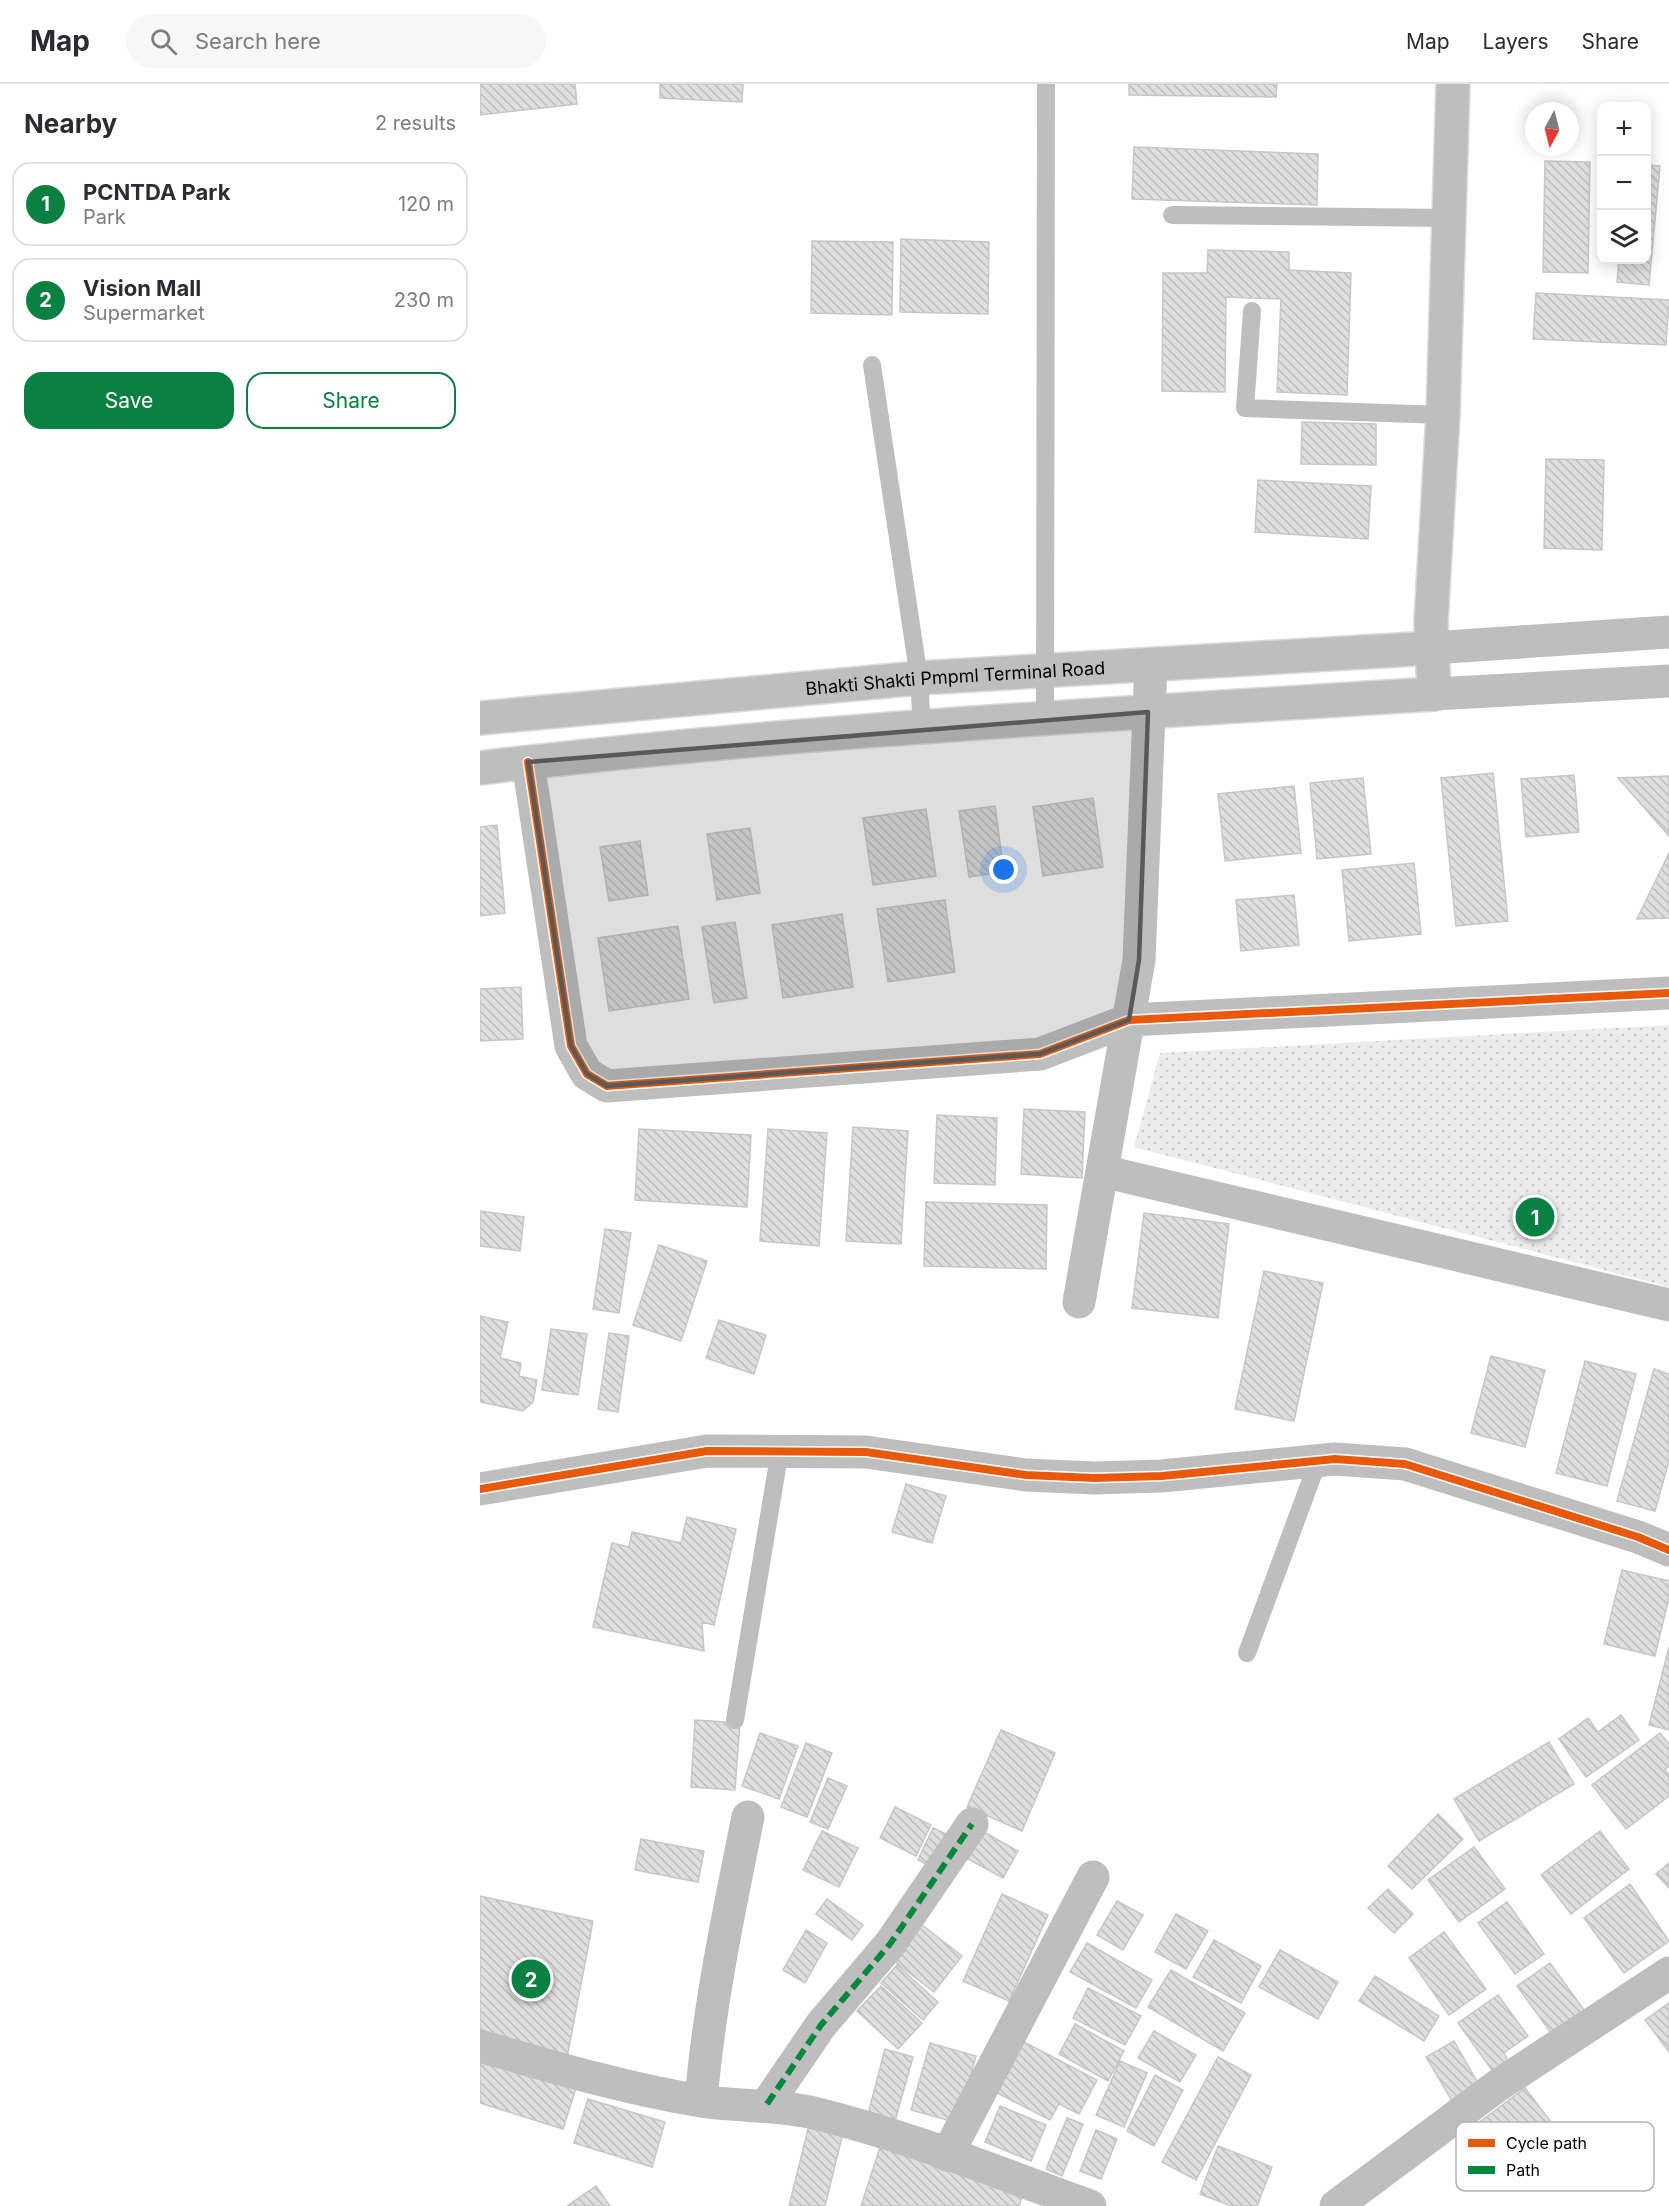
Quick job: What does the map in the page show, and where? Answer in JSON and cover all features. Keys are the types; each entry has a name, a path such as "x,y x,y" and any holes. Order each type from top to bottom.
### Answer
{"street":[{"path":"1434,694 1432,592 1443,415 1453,84"},
{"name":"Bhakti Shakti Pmpml Terminal Road","path":"480,718 919,678 1669,632"},
{"path":"1079,1302 1139,960 1151,664"},
{"path":"480,768 729,742 1045,718 1669,681"},
{"path":"528,762 571,1046 587,1074 607,1086 1040,1054 1129,1020 1669,993"},
{"path":"1101,1171 1669,1305"},
{"path":"480,1489 707,1451 866,1452 1026,1475 1094,1478 1162,1476 1318,1461 1405,1464 1638,1537 1669,1550"},
{"path":"701,2101 706,2045 719,1961 748,1817"},
{"path":"767,2104 820,2025 890,1944 972,1824"},
{"path":"947,2155 1093,1877"},
{"path":"1336,2206 1497,2086 1669,1973"},
{"path":"480,2046 593,2079 701,2101 735,2105 767,2104 813,2113 947,2155 1090,2206"}],"lane":[{"path":"1045,718 1046,84"},
{"path":"1172,215 1449,218"},
{"path":"1252,311 1245,408 1443,415"},
{"path":"872,365 919,678 922,729"},
{"path":"735,1720 780,1450"},
{"path":"1247,1653 1318,1461"}],"highlighted area":[{"path":"1148,712 1139,960 1129,1020 1040,1054 607,1086 587,1074 571,1046 528,762"}],"shaded area":[{"path":"1669,1025 1669,1287 1134,1147 1160,1053"}],"building":[{"path":"480,84 575,84 577,104 480,115"},
{"path":"660,84 743,84 742,102 660,98"},
{"path":"1129,84 1277,84 1276,97 1129,95"},
{"path":"1134,147 1318,154 1317,205 1132,199"},
{"path":"1545,161 1590,162 1588,273 1543,272"},
{"path":"1651,165 1660,166 1651,263"},
{"path":"901,239 989,242 988,314 900,312"},
{"path":"812,241 893,242 892,315 811,313"},
{"path":"1208,250 1289,252 1289,270 1351,273 1347,395 1277,392 1281,299 1226,297 1225,392 1162,391 1163,273 1207,273"},
{"path":"1619,264 1651,264 1649,285 1617,282"},
{"path":"1536,293 1669,300 1666,345 1533,339"},
{"path":"1302,422 1376,424 1376,465 1301,464"},
{"path":"1546,459 1604,460 1602,550 1544,548"},
{"path":"1258,480 1371,486 1368,539 1255,532"},
{"path":"1493,773 1508,921 1456,926 1441,778"},
{"path":"1574,775 1579,832 1526,837 1521,779"},
{"path":"1669,776 1669,836 1618,778"},
{"path":"1363,778 1371,854 1317,859 1310,783"},
{"path":"1294,786 1301,853 1225,861 1218,794"},
{"path":"1093,798 1103,867 1043,876 1033,807"},
{"path":"995,806 1004,872 969,877 959,811"},
{"path":"926,809 936,876 873,885 863,818"},
{"path":"497,825 505,913 480,916 480,827"},
{"path":"750,828 760,893 717,900 707,834"},
{"path":"640,841 648,895 609,901 600,847"},
{"path":"1669,853 1669,918 1637,919"},
{"path":"1414,863 1421,934 1349,941 1342,870"},
{"path":"1294,895 1299,945 1241,951 1236,900"},
{"path":"945,900 955,972 888,982 877,909"},
{"path":"842,914 853,987 783,998 772,925"},
{"path":"735,922 747,998 714,1003 702,927"},
{"path":"678,926 689,999 609,1011 598,938"},
{"path":"521,987 523,1039 480,1041 480,989"},
{"path":"1024,1109 1085,1112 1082,1178 1021,1174"},
{"path":"937,1115 997,1118 995,1185 934,1183"},
{"path":"853,1127 908,1131 901,1244 846,1241"},
{"path":"639,1129 751,1135 747,1207 635,1200"},
{"path":"768,1129 827,1133 819,1246 760,1241"},
{"path":"926,1202 1047,1205 1046,1269 924,1266"},
{"path":"480,1211 524,1217 520,1251 480,1246"},
{"path":"1144,1213 1229,1224 1218,1318 1132,1308"},
{"path":"605,1229 631,1233 619,1313 593,1309"},
{"path":"659,1245 707,1261 681,1341 633,1325"},
{"path":"1264,1271 1323,1283 1294,1421 1235,1409"},
{"path":"480,1316 508,1322 500,1358 521,1363 519,1376 537,1380 533,1402 523,1411 480,1402"},
{"path":"719,1320 766,1335 754,1374 706,1358"},
{"path":"551,1329 587,1334 578,1395 542,1390"},
{"path":"609,1333 629,1336 618,1412 598,1409"},
{"path":"1491,1356 1545,1370 1525,1447 1471,1433"},
{"path":"1585,1361 1636,1374 1607,1486 1556,1473"},
{"path":"1654,1369 1669,1374 1669,1461 1655,1511 1617,1501"},
{"path":"906,1484 946,1496 932,1543 892,1532"},
{"path":"687,1517 736,1529 714,1625 702,1622 704,1651 593,1627 612,1543 629,1547 632,1532 681,1543"},
{"path":"1622,1570 1669,1581 1669,1597 1655,1656 1604,1644"},
{"path":"1669,1647 1669,1730 1649,1725"},
{"path":"1621,1715 1639,1740 1586,1777 1559,1739 1588,1718 1598,1732"},
{"path":"695,1720 740,1723 735,1790 691,1787"},
{"path":"1001,1730 1055,1753 1022,1831 967,1807"},
{"path":"760,1733 798,1746 779,1799 742,1786"},
{"path":"1660,1733 1669,1744 1669,1766 1665,1769 1669,1775 1669,1796 1626,1829 1592,1785"},
{"path":"1549,1742 1574,1784 1479,1841 1454,1799"},
{"path":"806,1743 832,1753 807,1817 781,1807"},
{"path":"828,1778 847,1786 828,1829 810,1822"},
{"path":"895,1807 931,1825 916,1856 880,1838"},
{"path":"1438,1814 1463,1839 1412,1889 1388,1866"},
{"path":"933,1828 953,1837 938,1870 918,1860"},
{"path":"822,1831 858,1848 839,1887 803,1870"},
{"path":"1600,1831 1629,1869 1571,1914 1541,1875"},
{"path":"984,1832 1018,1851 1003,1878 968,1859"},
{"path":"641,1839 704,1851 698,1882 635,1870"},
{"path":"1474,1847 1505,1889 1459,1922 1428,1880"},
{"path":"1669,1863 1669,1888 1656,1874"},
{"path":"1630,1884 1669,1941 1624,1973 1584,1918"},
{"path":"1388,1889 1413,1914 1394,1933 1368,1908"},
{"path":"1002,1894 1048,1915 1009,2001 963,1981"},
{"path":"480,1896 593,1921 566,2063 480,2036"},
{"path":"827,1899 863,1925 852,1940 816,1914"},
{"path":"1117,1901 1143,1915 1123,1950 1097,1935"},
{"path":"1507,1902 1544,1954 1515,1974 1478,1923"},
{"path":"1176,1914 1208,1931 1186,1969 1155,1952"},
{"path":"917,1921 962,1956 934,1992 889,1957"},
{"path":"806,1930 827,1943 805,1983 783,1970"},
{"path":"1444,1932 1486,1989 1449,2015 1409,1958"},
{"path":"1214,1940 1261,1966 1241,2003 1193,1977"},
{"path":"1087,1943 1152,1980 1136,2008 1070,1972"},
{"path":"1280,1950 1338,1982 1318,2019 1259,1987"},
{"path":"1550,1963 1587,2014 1554,2037 1517,1986"},
{"path":"897,1965 938,2002 923,2020 881,1983"},
{"path":"1171,1970 1245,2013 1223,2051 1148,2007"},
{"path":"1375,1976 1439,2016 1424,2041 1359,2001"},
{"path":"881,1986 922,2023 898,2049 857,2011"},
{"path":"1088,1988 1141,2016 1125,2045 1073,2018"},
{"path":"1498,1995 1528,2036 1504,2053 1509,2062 1494,2073 1458,2023"},
{"path":"1669,2003 1669,2052 1645,2020"},
{"path":"1075,2024 1124,2051 1108,2081 1059,2054"},
{"path":"1154,2031 1196,2055 1180,2082 1138,2058"},
{"path":"1454,2041 1482,2090 1455,2106 1426,2057"},
{"path":"1024,2042 1097,2080 1079,2114 1059,2104 1050,2120 997,2093"},
{"path":"930,2043 976,2056 958,2123 911,2110"},
{"path":"885,2049 913,2057 895,2121 868,2114"},
{"path":"1218,2057 1251,2075 1196,2180 1162,2162"},
{"path":"480,2058 576,2088 563,2129 480,2103"},
{"path":"1120,2061 1147,2073 1124,2127 1096,2115"},
{"path":"1155,2075 1183,2090 1154,2146 1127,2131"},
{"path":"1525,2088 1551,2122 1480,2122"},
{"path":"588,2099 665,2122 652,2167 574,2143"},
{"path":"1000,2106 1046,2125 1031,2161 985,2142"},
{"path":"1067,2118 1083,2124 1062,2176 1046,2169"},
{"path":"809,2125 843,2133 825,2206 789,2206"},
{"path":"1096,2130 1117,2139 1101,2179 1080,2171"},
{"path":"881,2144 1024,2191 1019,2206 861,2206"},
{"path":"1218,2146 1272,2167 1257,2206 1231,2206 1200,2194"},
{"path":"596,2186 610,2206 567,2206"}],"marked path":[{"path":"767,2104 821,2025 890,1944 972,1824"}],"cycle path":[{"path":"528,762 571,1046 587,1074 607,1086 1040,1054 1129,1020 1669,993"},
{"path":"480,1489 707,1451 866,1452 1026,1475 1094,1478 1162,1476 1335,1459 1405,1464 1638,1537 1669,1550"}],"place":[{"name":"PCNTDA Park","path":"1535,1217"},
{"name":"Vision Mall","path":"531,1979"}]}
